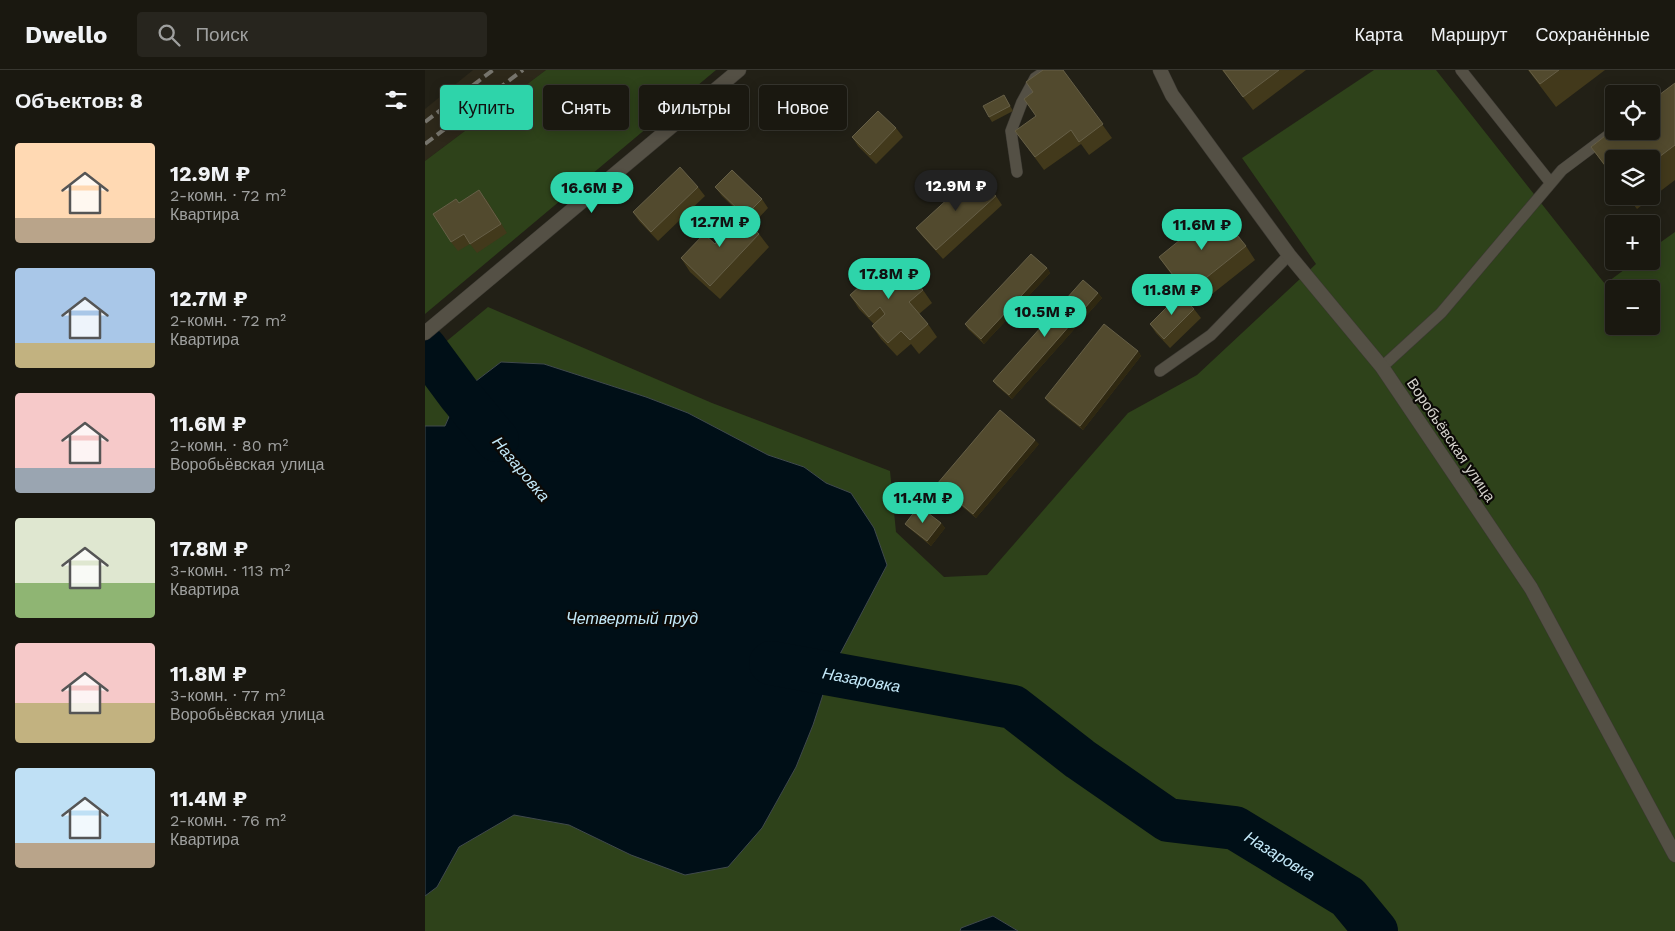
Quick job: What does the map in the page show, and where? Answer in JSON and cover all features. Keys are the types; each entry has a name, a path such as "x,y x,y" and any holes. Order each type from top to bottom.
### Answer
{"street":[{"path":"425,333 739,70"},
{"name":"Воробьёвская улица","path":"1159,70 1172,95 1289,255 1382,367 1531,588 1675,855"}],"lane":[{"path":"1017,172 1011,131 1022,102 1035,78 1047,70"},
{"path":"1461,70 1550,182"},
{"path":"1382,367 1441,313 1550,182 1562,170 1605,138"},
{"path":"1160,371 1211,335 1289,255"}],"shaded area":[{"path":"473,70 546,70 526,85 455,85"},
{"path":"440,97 440,130 466,130 425,161 425,109"}],"green space":[{"path":"546,70 716,70 698,85 639,85 639,130 644,130 425,314 425,161 466,130 533,130 533,85 526,85"},
{"path":"1374,70 1436,70 1605,284 1605,335 1660,335 1660,280 1610,280 1624,270 1660,270 1660,243 1675,232 1675,931 1018,931 993,916 961,928 960,931 425,931 425,896 437,887 459,847 514,815 569,825 631,855 762,828 796,767 813,725 830,673 887,565 851,493 826,483 804,467 768,455 688,413 646,397 544,364 501,362 459,394 445,426 425,426 425,359 488,307 712,403 890,471 896,532 944,577 987,575 1128,413 1197,375 1316,264 1242,158"}],"water":[{"name":"Четвертый пруд","path":"501,362 544,364 646,397 688,413 768,455 804,467 826,483 851,493 874,528 887,565 830,673 813,725 796,767 762,828 728,867 685,875 631,855 569,825 514,815 459,847 437,887 425,896 425,426 445,426 459,394"},
{"path":"993,916 1018,931 960,931 961,928"}],"building":[{"path":"1043,70 1063,70 1103,124 1079,142 1071,130 1035,157 1015,131 1036,116 1024,99 1033,92 1026,82"},
{"path":"1223,70 1279,70 1243,97"},
{"path":"1529,70 1559,70 1540,84"},
{"path":"1675,83 1675,145 1660,156 1660,150 1605,150 1605,165 1591,147 1605,136 1605,140 1660,140 1660,94"},
{"path":"1004,95 1010,106 989,117 983,106"},
{"path":"878,111 896,128 870,155 852,137"},
{"path":"680,167 698,187 651,232 633,212"},
{"path":"732,170 762,199 745,216 715,187"},
{"path":"975,174 996,196 936,250 916,228"},
{"path":"479,190 501,224 470,244 464,234 451,242 433,214 456,199 459,203"},
{"path":"1217,210 1246,246 1187,293 1159,257"},
{"path":"725,213 735,223 741,216 759,234 710,286 681,258 704,234 715,244 718,240 709,231"},
{"path":"1031,254 1047,268 981,339 965,324"},
{"path":"869,259 882,274 896,261 923,290 909,302 928,324 910,340 901,331 888,343 872,326 885,314 880,307 869,317 850,295 860,286 851,276"},
{"path":"1083,280 1098,293 1009,395 993,381"},
{"path":"1180,294 1194,309 1164,339 1150,324"},
{"path":"1104,324 1138,351 1080,426 1045,398"},
{"path":"1000,410 1035,440 973,514 937,484"},
{"path":"919,506 941,523 927,541 905,524"}],"waterway":[{"name":"Назаровка","path":"425,348 459,394 497,440"},
{"name":"Назаровка","path":"771,663 1013,707 1080,759 1168,820 1235,828 1348,897 1376,931"}],"railway":[{"path":"425,122 493,70"},
{"path":"425,144 523,70"}]}
